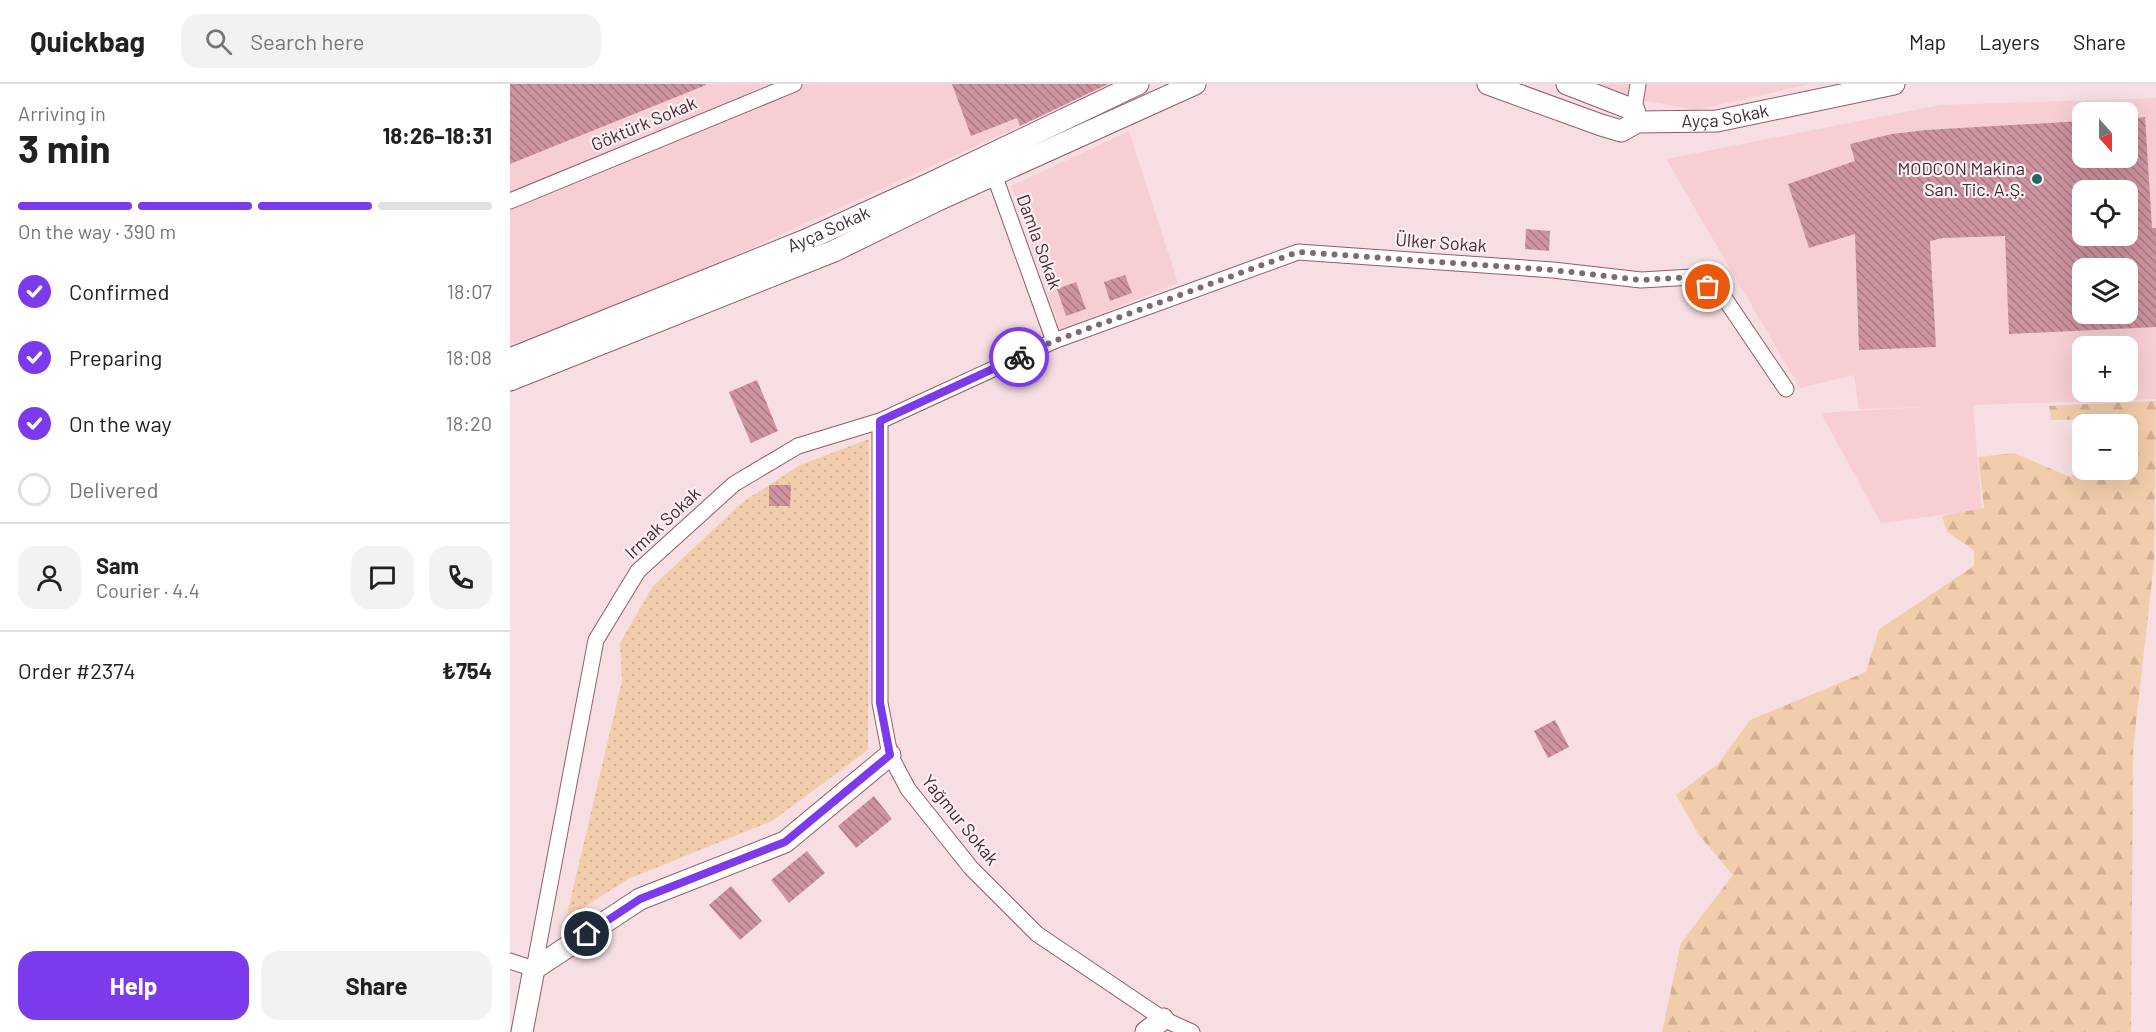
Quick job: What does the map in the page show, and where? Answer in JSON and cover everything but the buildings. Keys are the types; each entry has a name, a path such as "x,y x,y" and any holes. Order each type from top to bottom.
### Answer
{"street":[{"name":"Göktürk Sokak","path":"510,201 794,84"},
{"name":"Ayça Sokak","path":"510,359 990,166 1138,84"},
{"path":"510,380 834,251 938,200 990,166 1195,84"},
{"path":"1488,84 1621,131 1635,116 1638,84"},
{"name":"Ayça Sokak","path":"1567,84 1635,116 1717,121 1894,84"},
{"name":"Damla Sokak","path":"990,166 1054,341"},
{"name":"Ülker Sokak","path":"1054,341 1298,252 1553,270 1641,280 1693,277 1723,296 1786,389"},
{"name":"Irmak Sokak","path":"534,969 596,640 638,571 734,484 798,446 880,421 1054,341"},
{"name":"Yağmur Sokak","path":"880,421 880,703 890,755 908,789 970,868 1037,934 1163,1020 1192,1032"},
{"path":"522,1032 534,969 640,899 785,842 890,755"},
{"path":"510,961 534,969"},
{"path":"1146,1032 1163,1020"}],"shaded area":[{"path":"510,84 1113,84 685,278 510,345"},
{"path":"1579,84 1810,84 1697,110 1601,93"},
{"path":"2156,98 2156,399 2138,400 2138,336 2072,336 2072,402 1973,405 1982,510 1881,523 1821,413 1925,407 1859,409 1854,375 1800,388 1666,159 1940,105"},
{"path":"1129,131 1178,283 1060,330 1011,186"}],"green space":[{"path":"2156,401 2154,562 2133,749 2131,1032 1662,1032 1681,943 1733,875 1699,835 1676,795 1718,764 1750,720 1866,672 1879,629 1974,566 1974,550 1947,532 1942,516 1984,508 1978,457 2014,453 2070,477 2072,476 2072,480 2138,480 2138,414 2072,414 2072,419 2051,420 2049,406"},
{"path":"869,439 868,750 772,821 628,879 566,919 622,681 620,643 653,586 744,501 800,465"}],"way so far":[{"path":"1019,357 1054,341 1298,252 1553,270 1641,280 1693,277 1708,287"}],"place":[{"name":"MODCON Makina San. Tic. A.Ş.","path":"2037,179"}],"route":[{"path":"587,934 640,899 785,842 890,755 880,703 880,421 1019,357"}]}
